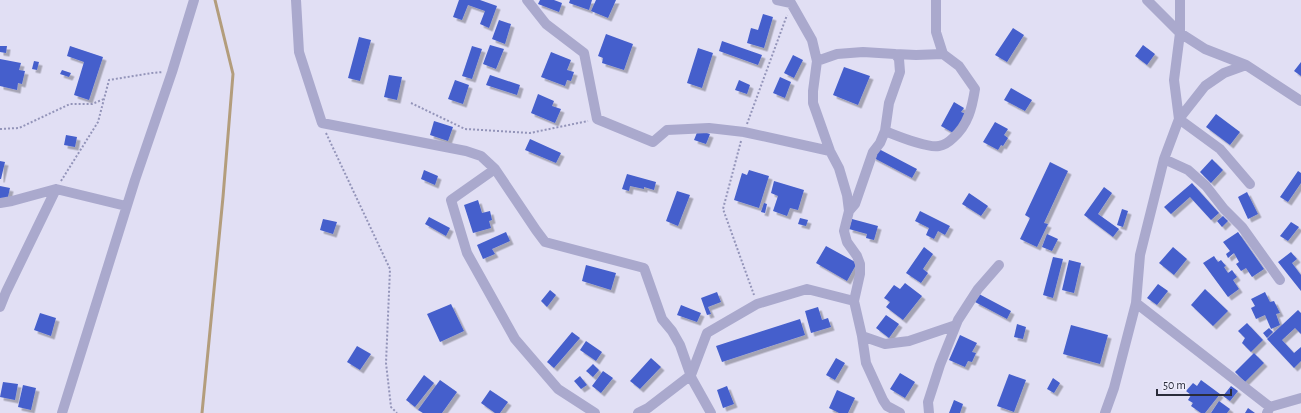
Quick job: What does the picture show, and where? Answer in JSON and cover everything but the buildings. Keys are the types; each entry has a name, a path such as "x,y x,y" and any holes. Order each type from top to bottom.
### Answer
{"street":[{"path":"62,413 126,206 172,72 194,0"},
{"path":"296,0 299,52 322,123 466,151 481,156 495,170 545,242 644,268 662,319 672,331 680,345 691,375 711,413"},
{"path":"527,0 546,24 584,53 597,119 653,142 667,130 709,128 744,132 830,151"},
{"path":"777,0 795,2 812,40 817,61 813,103 830,151 839,168 847,195 849,211 844,231 847,242 857,256 860,264 860,274 854,301 862,336 866,364 878,391 887,406 900,413"},
{"path":"885,131 916,142 939,146 947,143 959,133 966,124 971,113 975,89 959,66 943,54 936,32 936,0"},
{"path":"1147,0 1180,33 1205,49 1246,65 1301,101"},
{"path":"1180,0 1180,33 1174,80 1179,118 1220,149 1250,184"},
{"path":"817,61 837,54 863,52 916,55 943,54"},
{"path":"849,211 855,204 873,152 880,143 885,131 890,103 900,72 899,59 895,54"},
{"path":"900,72 916,55"},
{"path":"1105,413 1114,388 1136,303 1140,255 1164,159 1179,118 1205,86 1224,73 1246,65"},
{"path":"1164,159 1188,170 1206,186 1224,209 1242,227 1280,280"},
{"path":"495,170 451,200 467,253 516,339 558,389 595,413"},
{"path":"0,202 12,201 56,189 126,206"},
{"path":"0,307 56,189"},
{"path":"929,413 928,402 940,365 956,325 978,289 999,265"},
{"path":"638,413 648,408 691,375 707,333 757,304 807,289 854,301"},
{"path":"1136,303 1269,410 1301,398"},
{"path":"862,336 885,344 909,341 956,325"}],"path":[{"path":"757,304 722,209 744,132 795,2"},
{"path":"56,189 98,122 109,80 152,73 172,72"},
{"path":"0,129 18,128 70,104 92,104 104,99"},
{"path":"411,103 465,129 530,133 597,119"},
{"path":"322,123 390,269 386,363 391,407 397,413"}],"waterway":[{"path":"202,413 223,197 233,74 215,0"}]}
